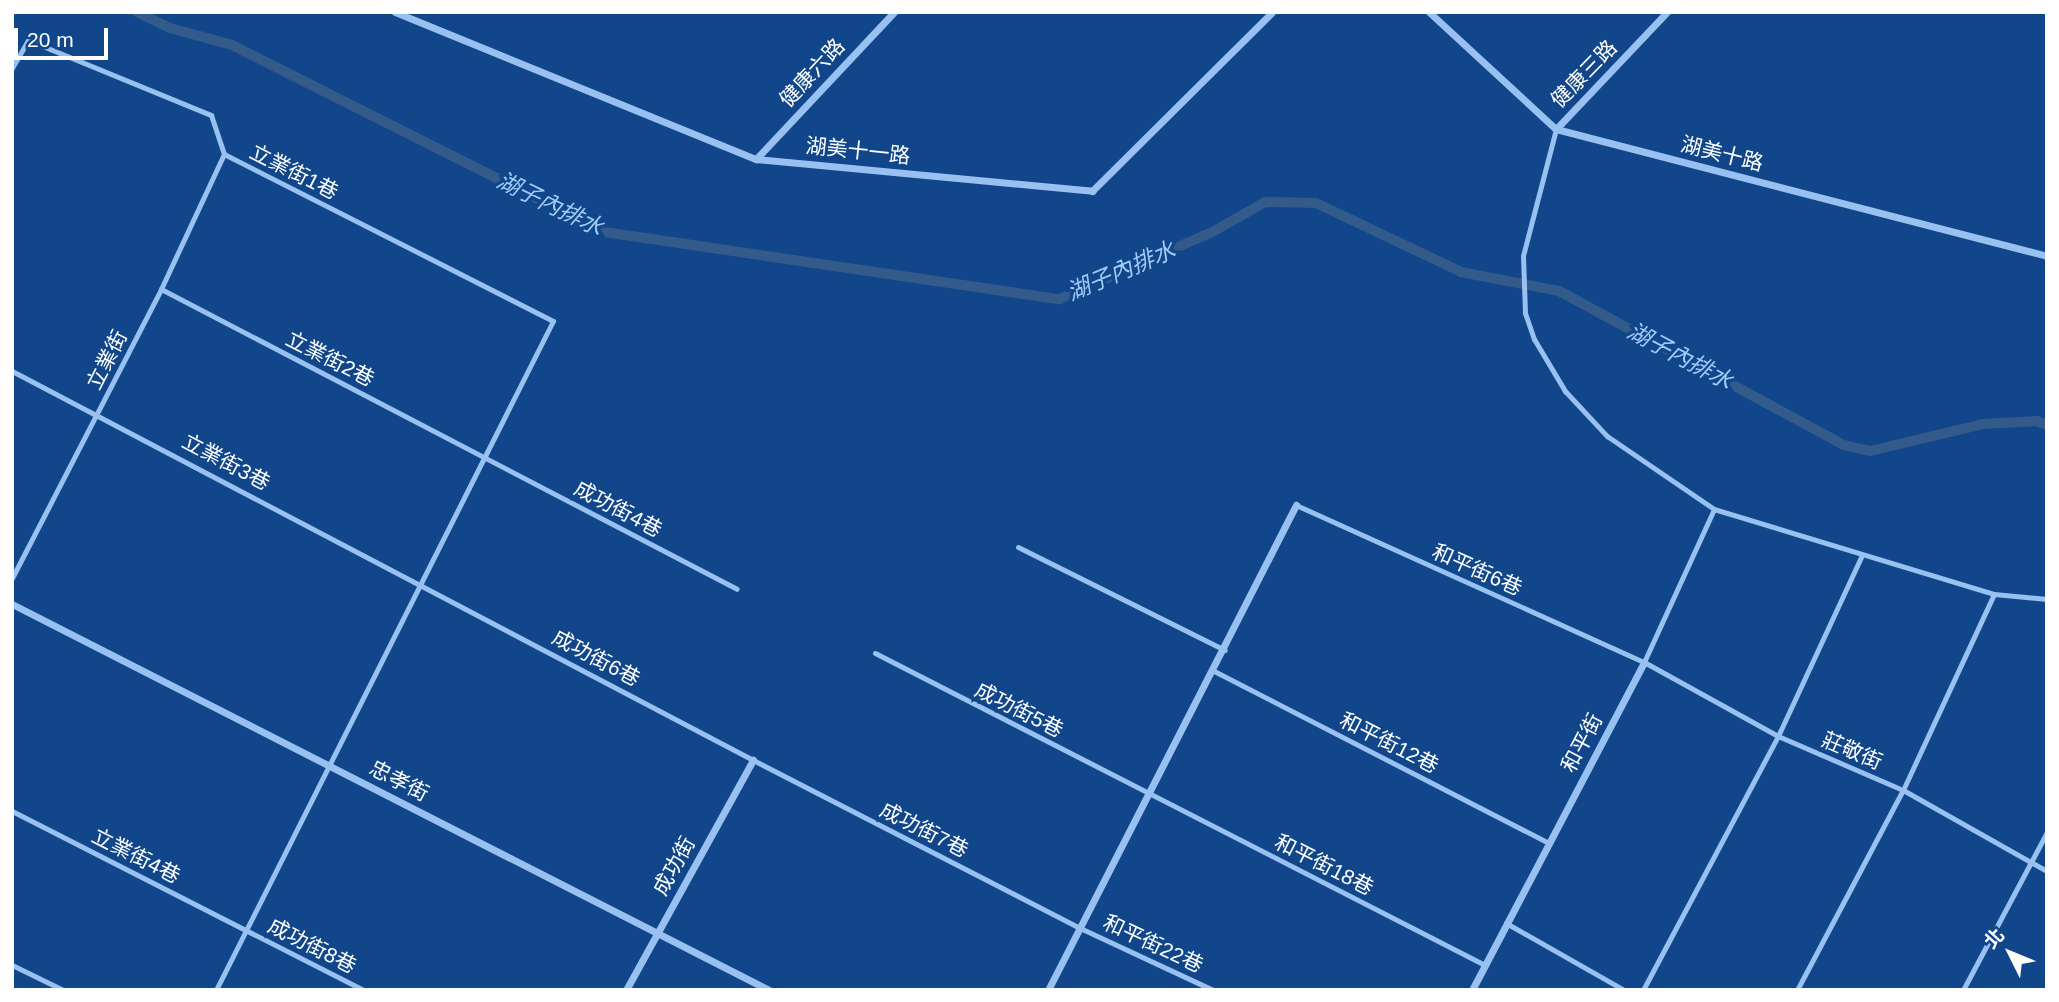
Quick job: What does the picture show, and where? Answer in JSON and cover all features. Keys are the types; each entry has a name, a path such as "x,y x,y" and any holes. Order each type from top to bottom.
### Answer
{"street":[{"name":"湖美十一路","path":"395,12 756,159 1092,191 1272,12"},
{"name":"健康六路","path":"756,159 894,12"},
{"name":"湖美十路","path":"1429,12 1556,129 2047,256"},
{"name":"健康三路","path":"1556,129 1667,12"},
{"path":"1048,990 1225,650 1296,505"},
{"name":"忠孝街","path":"12,604 769,990"},
{"name":"和平街","path":"1472,990 1644,663"},
{"name":"成功街","path":"626,990 753,760"}],"lane":[{"name":"立業街1巷","path":"12,68 28,40 211,116 224,154 553,321 484,457"},
{"path":"1556,129 1523,256 1525,313 1534,339 1565,391 1607,436 1714,509 1861,557 1994,594 2047,599"},
{"name":"立業街","path":"12,578 161,289 224,154"},
{"name":"立業街2巷","path":"161,289 484,457"},
{"name":"立業街3巷","path":"12,371 99,412 425,584"},
{"path":"216,990 328,765 425,584 484,457"},
{"name":"成功街4巷","path":"484,457 737,589"},
{"name":"和平街6巷","path":"1296,505 1644,663"},
{"name":"和平街","path":"1644,663 1714,509"},
{"path":"1018,547 1225,650"},
{"path":"1643,990 1779,736 1861,557"},
{"name":"成功街6巷","path":"425,584 753,760"},
{"path":"1797,990 1903,790 1994,594"},
{"name":"成功街5巷","path":"875,653 1148,794"},
{"name":"莊敬街","path":"1644,663 1779,736 1903,790 2047,871"},
{"name":"和平街12巷","path":"1214,671 1549,843"},
{"name":"成功街7巷","path":"753,760 1080,928"},
{"name":"和平街18巷","path":"1148,794 1485,965"},
{"name":"立業街4巷","path":"12,811 246,929"},
{"path":"1963,990 2047,832"},
{"path":"1506,923 1624,990"},
{"name":"和平街22巷","path":"1080,928 1213,990"},
{"name":"成功街8巷","path":"246,929 364,990"},
{"path":"12,965 63,990"}],"waterway":[{"name":"湖子內排水","path":"137,12 170,28 232,45 604,232 1060,299 1214,231 1265,202 1316,203 1461,272 1559,291 1844,445 1870,451 1983,424 2037,421 2047,425"}]}
